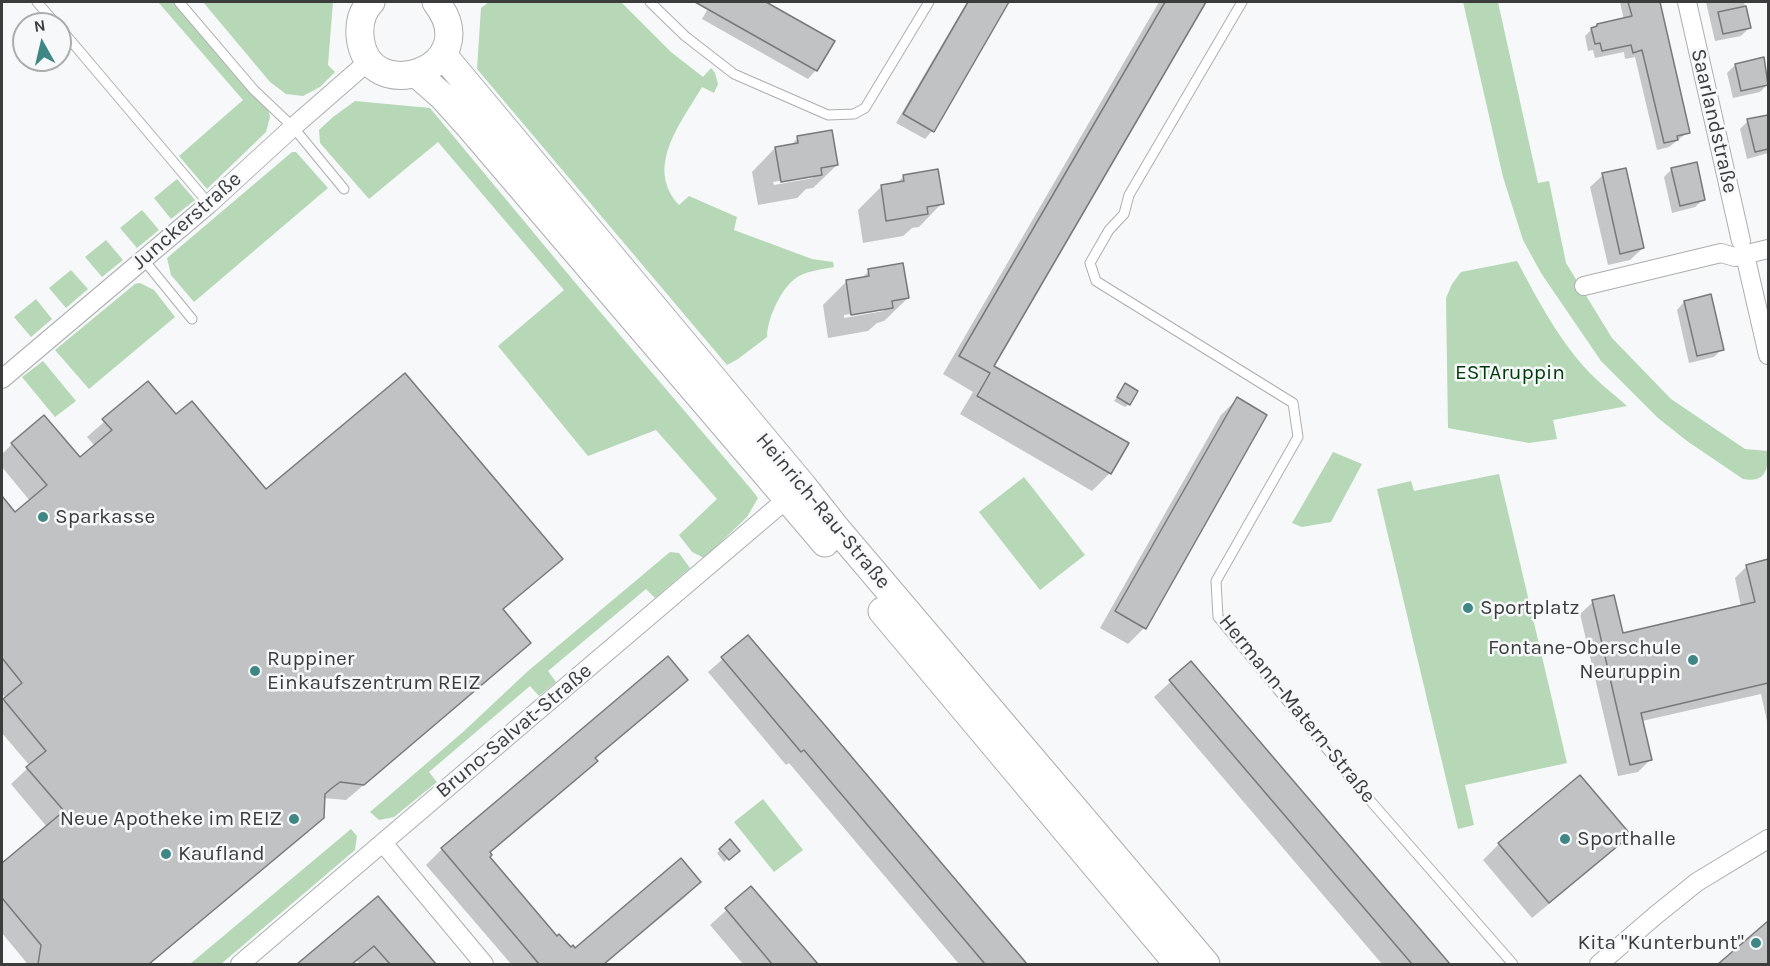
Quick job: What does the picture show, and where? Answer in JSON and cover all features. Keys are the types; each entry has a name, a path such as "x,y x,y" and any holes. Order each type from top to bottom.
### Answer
{"main road":[{"path":"367,3 363,12 360,41 370,60 377,67 394,75 406,76 417,74 431,66 443,55 448,30 442,9 436,2"},
{"name":"Heinrich-Rau-Straße","path":"443,55 836,528 1206,964"},
{"name":"Heinrich-Rau-Straße","path":"417,74 442,96 469,126 788,498 1178,964"}],"street":[{"name":"Saarlandstraße","path":"1687,2 1740,251 1768,355"},
{"name":"Junckerstraße","path":"2,378 209,204 370,60"},
{"path":"1584,286 1721,253 1768,249"},
{"name":"Bruno-Salvat-Straße","path":"240,964 788,498"},
{"path":"1599,964 1697,882 1768,839"},
{"path":"383,843 484,964"}],"lane":[{"path":"179,2 254,90 293,127 344,189"},
{"path":"650,2 685,36 734,74 828,115 854,114 865,108 929,2"},
{"name":"Hermann-Matern-Straße","path":"1242,2 1129,195 1124,214 1109,230 1090,263 1096,281 1293,403 1298,437 1216,581 1218,617 1354,782 1513,964"},
{"path":"72,42 209,204"},
{"path":"143,259 192,319"}],"green space":[{"path":"158,2 181,2 265,98 270,117 266,132 207,189 179,156 243,100"},
{"path":"203,2 333,2 328,65 335,72 320,87 303,96 286,94 270,82"},
{"path":"489,2 621,2 671,52 703,77 711,68 718,84 714,93 702,87 676,130 670,145 665,160 665,176 669,190 679,205 689,196 737,217 734,230 812,259 833,262 834,267 801,275 788,285 773,311 767,337 727,365 477,69 481,8"},
{"path":"1463,2 1498,2 1538,183 1549,181 1566,263 1612,338 1671,399 1745,449 1768,451 1766,469 1761,477 1751,480 1743,479 1658,418 1601,361 1541,273 1523,240 1503,177"},
{"path":"355,101 430,108 758,498 747,517 704,558 692,552 679,535 717,499 656,430 588,456 498,346 564,290 438,142 369,199 320,143 319,130"},
{"path":"292,152 296,152 328,188 194,302 171,275 167,258"},
{"path":"177,179 195,200 171,219 154,198"},
{"path":"142,210 159,230 137,248 120,228"},
{"path":"106,240 123,260 102,277 85,257"},
{"name":"ESTAruppin","path":"1517,261 1572,352 1595,378 1627,406 1553,420 1557,439 1529,443 1448,428 1446,298 1461,272"},
{"path":"71,270 88,289 66,308 49,288"},
{"path":"140,283 154,290 175,317 89,389 55,350 135,284"},
{"path":"36,299 52,319 31,337 14,317"},
{"path":"43,361 76,401 55,417 22,377"},
{"path":"1333,452 1362,464 1331,522 1302,527 1292,523"},
{"name":"Sportplatz","path":"1499,474 1567,763 1465,785 1474,825 1458,829 1377,489 1411,481 1414,491"},
{"path":"1024,477 1085,555 1040,590 979,512"},
{"path":"670,552 679,553 690,568 655,598 646,589 548,671 556,682 539,696 530,686 429,772 437,782 394,817 379,820 370,812 463,732 528,671"},
{"path":"763,799 803,850 774,872 734,822"},
{"path":"351,829 357,836 355,850 221,964 190,964"}],"building":[{"path":"695,2 766,2 835,41 817,71"},
{"path":"968,2 1009,2 934,132 903,114"},
{"path":"1165,2 1206,2 994,366 1129,443 1111,474 977,396 990,373 959,356"},
{"path":"1628,2 1660,2 1690,133 1677,136 1678,140 1664,143 1642,50 1633,53 1631,45 1602,51 1600,43 1595,44 1591,28 1597,24 1632,16"},
{"path":"1746,6 1751,28 1723,34 1718,12"},
{"path":"1764,57 1768,85 1741,91 1735,64"},
{"path":"1768,115 1768,149 1755,152 1747,119"},
{"path":"832,130 838,165 821,168 822,175 781,182 775,147 798,143 797,136"},
{"path":"1697,162 1705,200 1680,206 1671,168"},
{"path":"1626,168 1644,248 1620,254 1602,173"},
{"path":"938,169 944,204 927,207 928,214 886,221 881,185 904,181 903,175"},
{"path":"903,263 909,298 892,301 893,308 851,315 846,280 869,276 868,269"},
{"path":"1711,294 1724,350 1697,356 1684,301"},
{"name":"Ruppiner Einkaufszentrum REIZ","path":"405,373 563,559 503,609 531,643 364,785 340,782 332,788 325,794 324,818 149,964 38,964 41,945 2,898 2,863 64,811 26,767 46,751 3,699 22,683 2,658 2,496 15,512 47,485 11,443 44,415 80,457 112,430 102,419 148,381 176,414 192,401 266,489"},
{"path":"1125,383 1138,391 1130,405 1117,397"},
{"path":"1237,397 1267,415 1146,629 1115,611"},
{"name":"Fontane-Oberschule Neuruppin","path":"1768,559 1768,683 1641,713 1652,760 1630,765 1592,600 1614,595 1623,633 1755,602 1746,565"},
{"path":"748,635 1027,964 985,964 804,750 801,752 721,657"},
{"path":"668,656 688,680 595,758 598,761 490,852 492,855 490,857 557,936 559,934 571,947 573,945 575,948 681,858 701,882 604,964 539,964 441,848"},
{"path":"1191,661 1450,964 1412,964 1304,838 1169,680"},
{"name":"Sporthalle","path":"1580,775 1631,835 1549,903 1498,843"},
{"path":"730,839 740,851 729,860 719,849"},
{"path":"751,886 818,964 772,964 725,908"},
{"path":"378,896 436,964 390,964 374,946 352,964 297,964"},
{"name":"Kita \"Kunterbunt\"","path":"1768,921 1768,964 1718,964"}],"place":[{"name":"Sparkasse","path":"43,517"},
{"name":"Sportplatz","path":"1468,608"},
{"name":"Fontane-Oberschule Neuruppin","path":"1693,660"},
{"name":"Ruppiner Einkaufszentrum REIZ","path":"255,671"},
{"name":"Neue Apotheke im REIZ","path":"294,819"},
{"name":"Sporthalle","path":"1565,839"},
{"name":"Kaufland","path":"166,854"},
{"name":"Kita \"Kunterbunt\"","path":"1756,943"}]}
